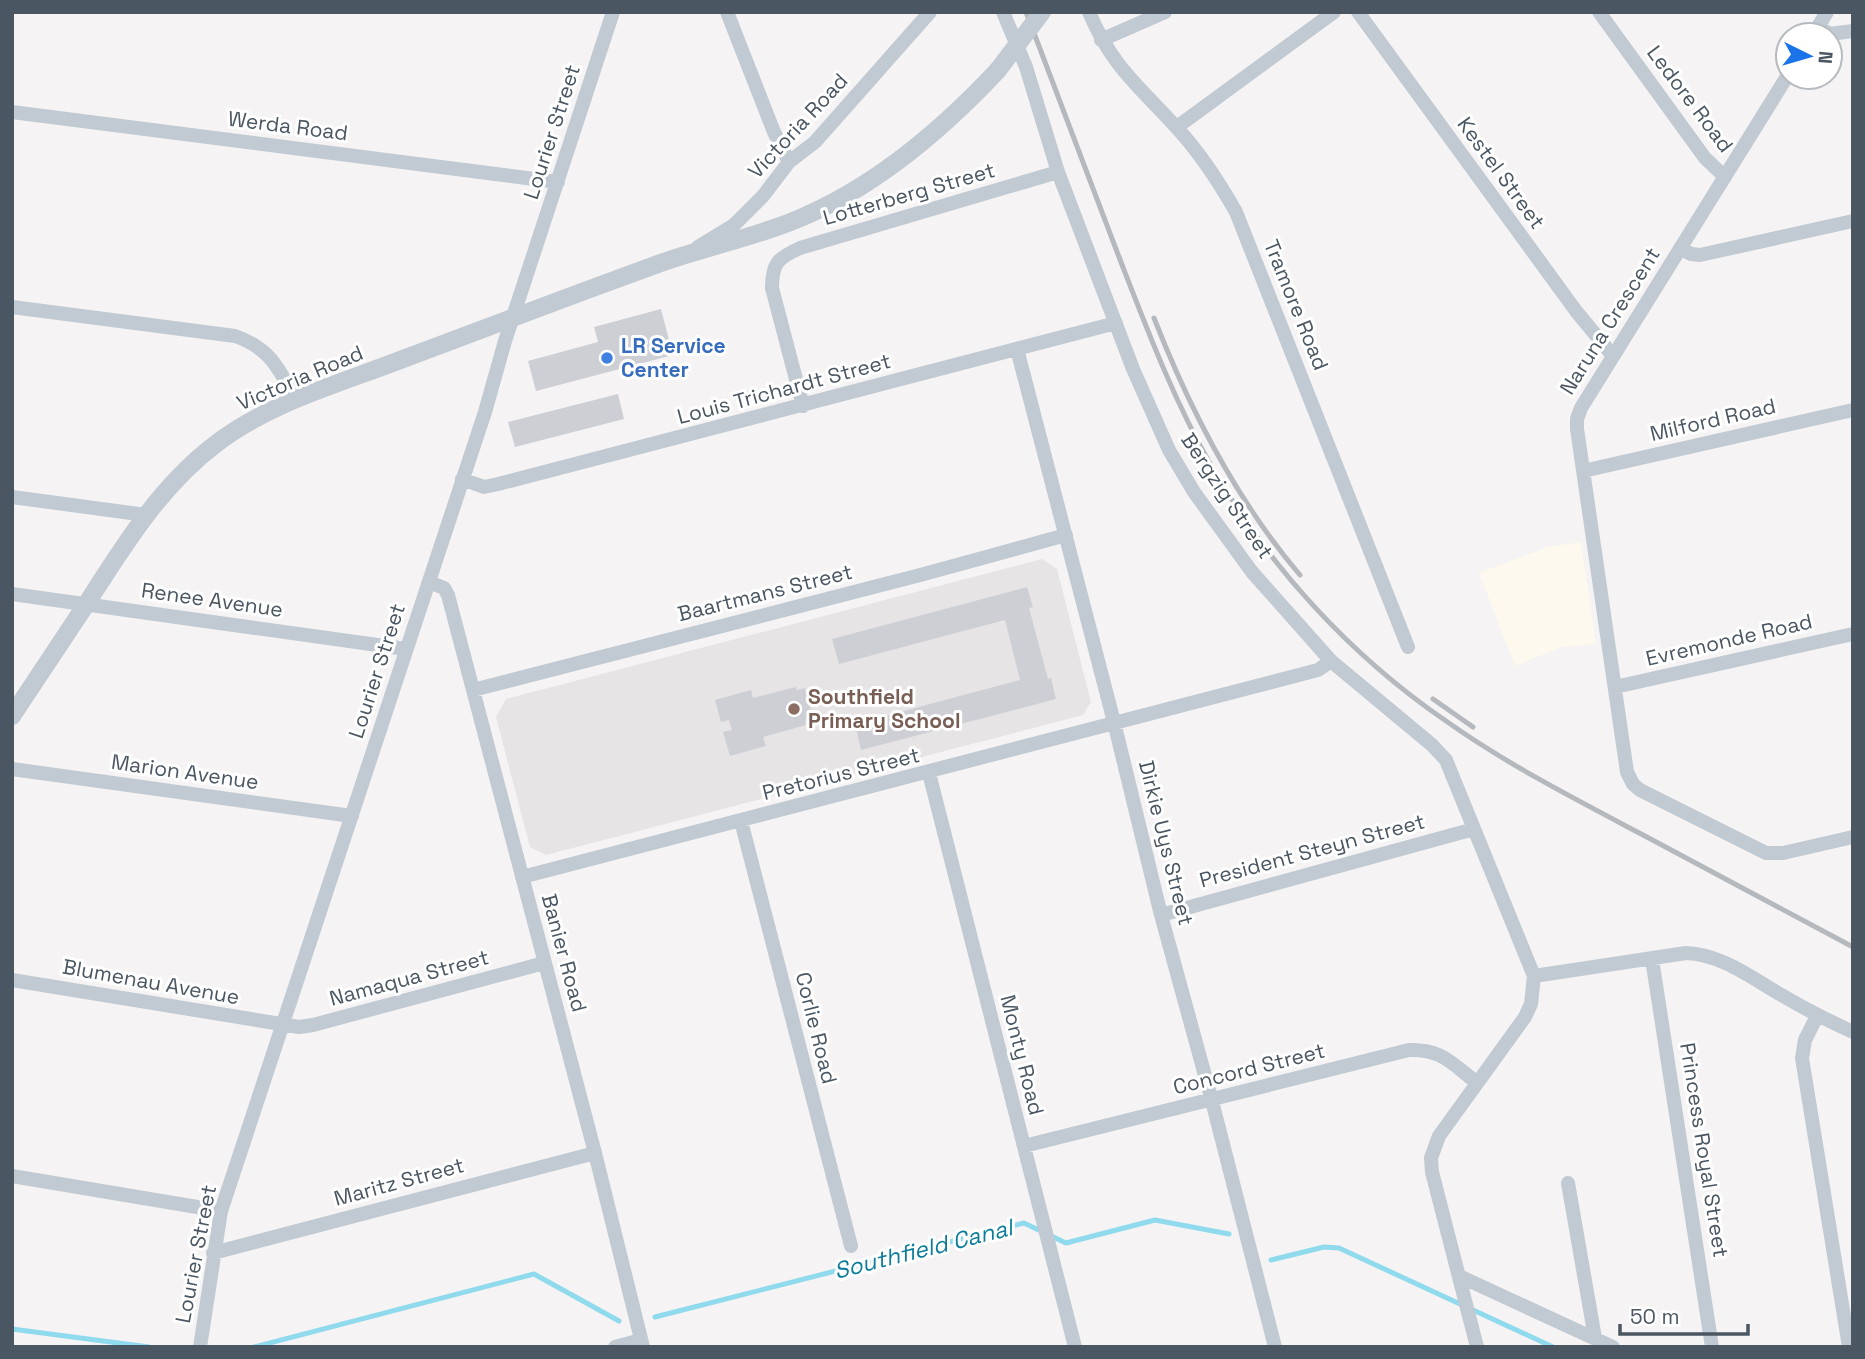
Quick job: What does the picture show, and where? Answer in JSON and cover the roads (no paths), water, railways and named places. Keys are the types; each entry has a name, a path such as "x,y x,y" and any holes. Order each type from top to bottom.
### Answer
{"street":[{"name":"Lourier Street","path":"200,1347 221,1211 614,12"},
{"path":"727,12 774,132 789,162"},
{"name":"Victoria Road","path":"685,254 734,225 763,197 789,162 815,142 930,12"},
{"name":"Bergzig Street","path":"1003,12 1040,110 1058,172 1158,427 1194,492 1252,572 1331,661 1441,752 1454,776 1534,976"},
{"name":"Victoria Road","path":"12,716 146,515 190,464 219,441 255,418 296,400 514,316 685,254 737,241 801,218 868,182 933,134 998,70 1042,12"},
{"name":"Tramore Road","path":"1089,12 1101,40 1128,77 1177,127 1214,174 1241,223 1408,647"},
{"path":"1101,40 1165,12"},
{"path":"1177,127 1334,12"},
{"name":"Kestel Street","path":"1358,12 1560,290 1613,356"},
{"name":"Ledore Road","path":"1598,12 1705,158 1725,177"},
{"name":"Naruna Crescent","path":"1778,91 1581,408 1577,419 1627,772 1633,784 1640,790 1766,853 1783,853 1853,837"},
{"name":"Werda Road","path":"12,112 558,181"},
{"name":"Lotterberg Street","path":"803,406 774,299 772,274 775,264 782,257 800,248 1058,172"},
{"path":"1681,248 1691,254 1700,255 1853,221"},
{"path":"12,307 225,335 249,341 272,359 296,400"},
{"name":"Louis Trichardt Street","path":"462,479 488,487 1116,323"},
{"name":"Dirkie Uys Street","path":"1017,349 1161,915 1275,1347"},
{"name":"Milford Road","path":"1583,471 1853,410"},
{"path":"12,497 146,515"},
{"name":"Baartmans Street","path":"474,690 1066,535"},
{"name":"Banier Road","path":"429,582 447,591 595,1153 639,1332"},
{"name":"Renee Avenue","path":"12,594 406,649"},
{"name":"Evremonde Road","path":"1615,687 1853,634"},
{"name":"Pretorius Street","path":"522,877 1318,670 1331,661"},
{"name":"Marion Avenue","path":"12,769 352,816"},
{"name":"Monty Road","path":"929,773 1044,1216 1075,1347"},
{"name":"Corlie Road","path":"741,821 851,1246"},
{"name":"President Steyn Street","path":"1161,915 1474,829"},
{"path":"1477,1347 1435,1189 1430,1158 1439,1136 1525,1017 1531,1004 1534,976 1686,953 1713,957 1817,1016 1853,1032"},
{"name":"Princess Royal Street","path":"1652,959 1713,1347"},
{"name":"Namaqua Street","path":"283,1026 313,1025 544,963"},
{"name":"Blumenau Avenue","path":"12,980 283,1026"},
{"path":"1817,1016 1805,1040 1802,1058 1849,1347"},
{"name":"Concord Street","path":"1024,1146 1409,1050 1429,1049 1476,1082"},
{"name":"Maritz Street","path":"213,1253 595,1153"},
{"path":"12,1176 221,1211"},
{"path":"1568,1183 1595,1338"},
{"path":"1460,1281 1613,1347"},
{"path":"615,1347 639,1332"}],"waterway":[{"name":"Southfield Canal","path":"655,1317 1024,1223 1066,1243 1155,1220 1229,1234"},
{"name":"Southfield Canal","path":"1271,1260 1324,1247 1339,1248 1553,1347"},
{"name":"Southfield Canal","path":"254,1347 534,1274 619,1321"},
{"name":"Southfield Canal","path":"12,1329 149,1347"}],"railway":[{"path":"1026,12 1140,311 1185,416 1212,467 1259,540 1315,607 1377,668 1411,696 1494,752 1568,795 1853,947"},
{"path":"1154,318 1199,420 1235,485 1300,575"},
{"path":"1433,699 1473,727"}],"place":[{"name":"LR Service Center","path":"607,358"},
{"name":"Southfield Primary School","path":"794,709"}]}
